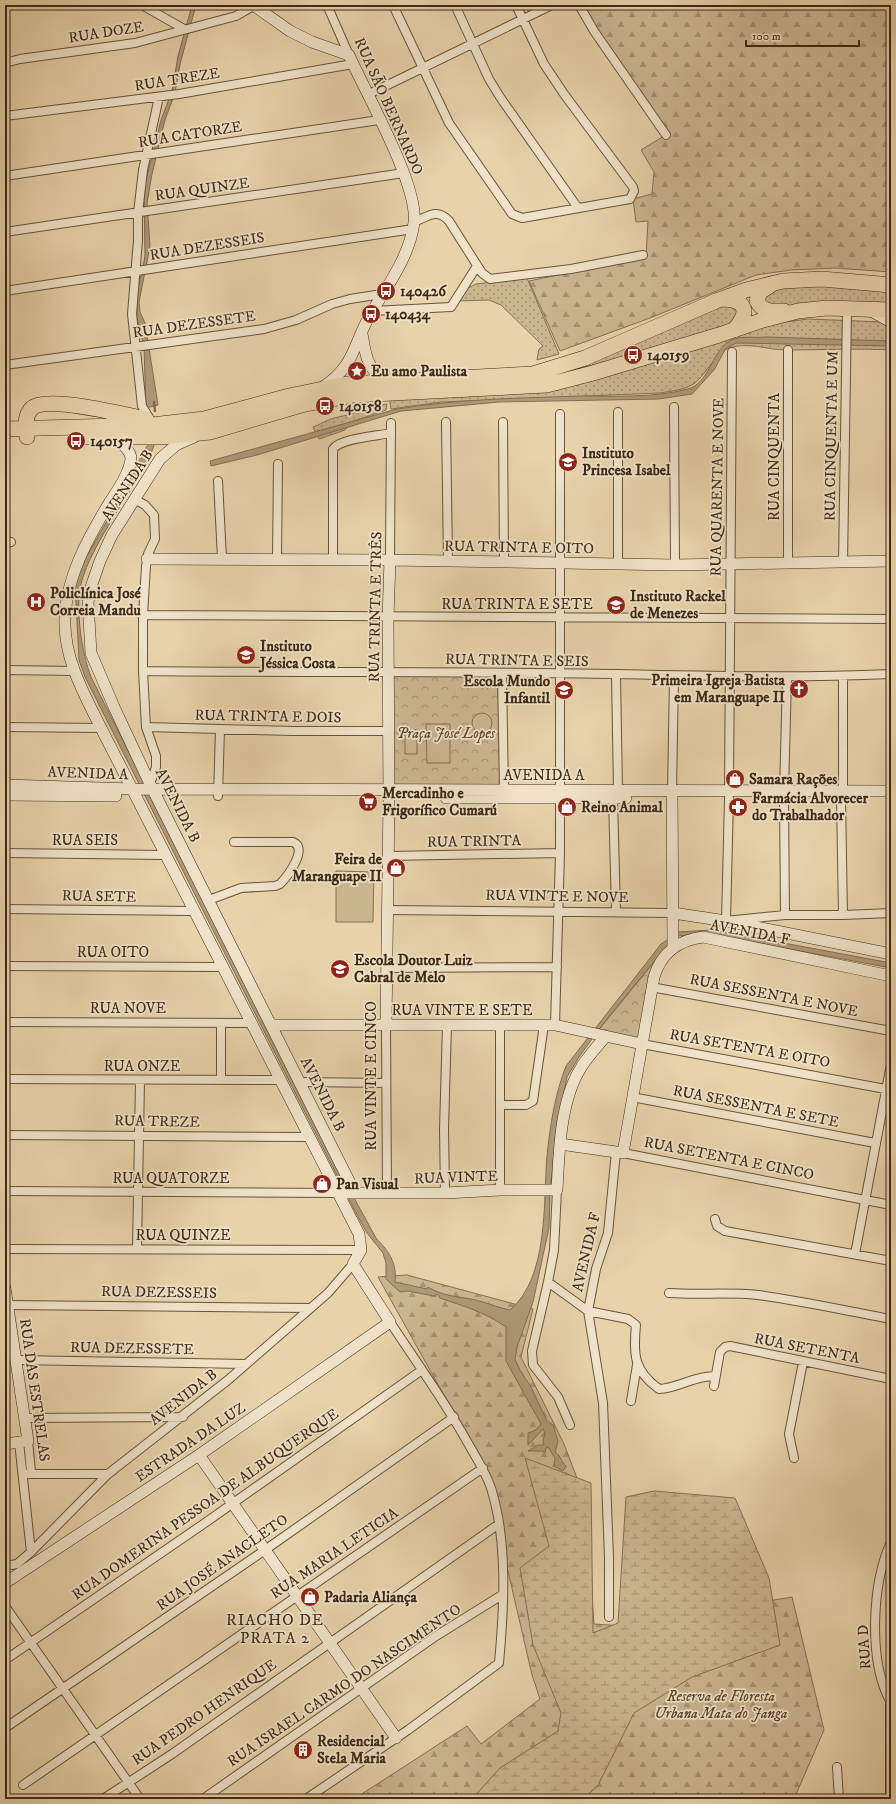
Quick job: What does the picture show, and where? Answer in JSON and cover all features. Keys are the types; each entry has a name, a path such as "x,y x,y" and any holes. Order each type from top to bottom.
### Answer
{"highway":[{"path":"5,438 26,432 204,420 289,396 347,384 532,374 585,358 746,290 783,281 822,279 891,284"},
{"path":"774,283 760,292 757,301 760,305 770,311 798,311 827,308 891,310"},
{"path":"722,299 734,300 743,307 745,311 743,319 734,330"},
{"path":"5,429 26,432 113,437 162,437 210,432 301,405 354,395 547,385 600,371 798,311"},
{"path":"26,432 26,417 32,408 40,404 51,402 151,423"}],"street":[{"path":"142,5 184,29"},
{"path":"254,5 290,31 351,59"},
{"name":"RUA DOZE","path":"5,63 20,59 135,43 236,16 254,5"},
{"name":"RUA SÃO BERNARDO","path":"327,5 404,173 413,201 414,226"},
{"path":"393,5 422,69 449,123 512,214 517,217 528,217 624,201 633,196 633,187 544,64 516,5"},
{"path":"455,5 500,97 578,208"},
{"path":"368,96 552,5"},
{"path":"579,5 594,31 666,134"},
{"name":"RUA TREZE","path":"5,116 179,94 351,59"},
{"path":"151,423 142,406 137,346 132,314 138,271 140,212 159,97"},
{"name":"RUA CATORZE","path":"5,176 379,120"},
{"name":"RUA QUINZE","path":"5,232 404,173"},
{"name":"RUA DEZESSEIS","path":"5,291 414,226 436,213 443,215 449,221 478,266 486,276 493,279 571,269 643,255"},
{"path":"319,390 331,381 348,363 372,311 403,260 414,226"},
{"path":"372,311 451,307 478,266"},
{"name":"RUA DEZESSETE","path":"5,365 264,329 296,320 332,304 350,299 382,294"},
{"name":"RUA CINQUENTA E UM","path":"843,563 847,309"},
{"path":"868,310 891,322"},
{"path":"362,334 368,363 372,371 386,382"},
{"name":"RUA CINQUENTA","path":"788,350 788,563"},
{"name":"RUA QUARENTA E NOVE","path":"726,920 731,677 729,619 732,352"},
{"path":"674,407 675,565"},
{"path":"618,412 618,563"},
{"path":"500,1105 526,1105 533,1101 550,1025 557,967 560,854 560,414"},
{"path":"446,422 448,561"},
{"path":"503,422 504,562"},
{"name":"RUA TRINTA E TRÊS","path":"389,794 388,618 392,423"},
{"name":"AVENIDA B","path":"210,432 186,440 167,451 160,458 112,535 100,561 91,587 87,614 93,662 153,791 272,1025 355,1193"},
{"path":"333,560 332,453 336,446 340,444 391,433"},
{"name":"AVENIDA B","path":"5,1566 17,1564 31,1552 108,1474 183,1417 328,1293 353,1264 361,1250 359,1234 165,855 136,792 80,686 71,658 65,617 70,585 83,548 125,476 131,458 130,452 113,437"},
{"path":"277,560 278,464"},
{"path":"218,481 222,558"},
{"path":"134,499 145,505 154,515 155,539 147,559 143,615 143,671 146,727 156,756 153,791"},
{"name":"RUA TRINTA E OITO","path":"147,559 222,558 277,560 560,562 675,565 891,561"},
{"name":"RUA TRINTA E SETE","path":"143,615 388,618 560,617 891,619"},
{"path":"5,670 75,671"},
{"name":"RUA TRINTA E SEIS","path":"143,671 306,674 389,672 616,674 674,677 787,677 891,674"},
{"path":"502,674 504,790"},
{"path":"616,674 616,912"},
{"path":"843,676 843,915"},
{"path":"673,945 672,794 674,677"},
{"path":"785,915 784,795 787,677"},
{"path":"5,727 101,728"},
{"name":"RUA TRINTA E DOIS","path":"146,727 389,731"},
{"path":"218,793 220,729"},
{"name":"AVENIDA A","path":"5,785 136,792"},
{"name":"AVENIDA A","path":"389,794 504,790 559,794"},
{"name":"AVENIDA A","path":"5,795 153,791 389,794 842,795 891,798"},
{"name":"AVENIDA A","path":"842,795 891,791"},
{"name":"RUA VINTE E CINCO","path":"387,1194 386,968 389,794"},
{"path":"209,900 240,888 275,886 283,881 298,858 298,848 293,842 234,842"},
{"name":"RUA SEIS","path":"5,853 165,855"},
{"name":"RUA TRINTA","path":"388,856 560,854"},
{"name":"RUA SETE","path":"5,909 193,910"},
{"name":"RUA VINTE E NOVE","path":"387,910 673,913 726,920 891,954"},
{"path":"726,920 785,915 891,913"},
{"name":"AVENIDA F","path":"588,1311 596,1269 608,1233 620,1152 642,1044 651,987 658,966 673,945 692,938 704,937 891,976"},
{"name":"RUA OITO","path":"5,966 222,967"},
{"path":"386,968 557,967"},
{"name":"RUA SESSENTA E NOVE","path":"651,987 891,1031"},
{"name":"RUA NOVE","path":"5,1022 250,1023"},
{"path":"221,1023 221,1080"},
{"name":"RUA VINTE E SETE","path":"272,1025 550,1025 604,1036"},
{"path":"445,1194 444,1129 447,1025"},
{"path":"500,1025 500,1190"},
{"path":"570,1425 558,1397 533,1365 532,1351 554,1250 556,1190 560,1144 570,1090 584,1062 604,1036"},
{"name":"RUA SETENTA E OITO","path":"604,1036 889,1089"},
{"path":"855,1254 875,1143 889,1089 891,1064"},
{"name":"RUA ONZE","path":"5,1079 280,1080"},
{"path":"138,1248 137,1192 140,1080"},
{"path":"300,1082 386,1083"},
{"name":"RUA SESSENTA E SETE","path":"632,1097 875,1143"},
{"name":"RUA TREZE","path":"5,1135 139,1135 309,1138"},
{"name":"RUA SETENTA E CINCO","path":"560,1144 620,1152 891,1205"},
{"name":"RUA VINTE","path":"355,1193 445,1194 500,1190 556,1190"},
{"name":"RUA QUATORZE","path":"5,1192 337,1193"},
{"path":"337,1193 355,1193"},
{"path":"715,1219 717,1226 724,1231 891,1261"},
{"name":"RUA QUINZE","path":"5,1249 138,1248 361,1250"},
{"path":"306,1799 396,1738 499,1663 503,1557 499,1524 491,1487 483,1468 454,1417 353,1264"},
{"path":"548,1282 588,1311 628,1319 634,1322 636,1325 635,1359 637,1365 650,1382 659,1389 680,1384 695,1377 715,1376 714,1386"},
{"name":"RUA DAS ESTRELAS","path":"5,1288 25,1418 23,1442 27,1473 31,1552"},
{"path":"669,1292 691,1294 734,1293 760,1296 891,1319"},
{"name":"RUA DEZESSEIS","path":"7,1304 310,1308"},
{"path":"588,1311 603,1403 609,1557 609,1618"},
{"name":"ESTRADA DA LUZ","path":"5,1583 199,1455 390,1322"},
{"name":"RUA SETENTA","path":"715,1376 720,1352 725,1347 730,1346 891,1379"},
{"name":"RUA DEZESSETE","path":"16,1360 246,1364"},
{"path":"794,1458 790,1441 790,1428 803,1362"},
{"path":"631,1401 637,1365"},
{"name":"RUA DOMERINA PESSOA DE ALBUQUERQUE","path":"5,1660 422,1370"},
{"path":"25,1418 183,1417"},
{"name":"RUA JOSÉ ANACLETO","path":"5,1728 265,1550 454,1417"},
{"path":"5,1444 23,1442"},
{"path":"199,1455 396,1738"},
{"name":"RUA MARIA LETICIA","path":"23,1784 96,1735 296,1595 483,1468"},
{"path":"27,1473 108,1474"},
{"name":"RUA PEDRO HENRIQUE","path":"103,1799 172,1754 329,1642 499,1524"},
{"name":"RUA D","path":"890,1799 891,1701 884,1690 880,1673 876,1621 879,1581 886,1552 891,1542"},
{"name":"RUA ISRAEL CARMO DO NASCIMENTO","path":"203,1799 436,1636 502,1595"},
{"path":"5,1606 64,1688 140,1799"},
{"path":"837,1767 839,1799"}],"green space":[{"path":"577,5 891,5 891,272 835,268 791,270 756,275 650,318 560,351 529,281 646,257 648,221 636,222 633,199 652,194 654,172 641,150 664,136"},
{"path":"527,278 559,354 537,360 539,349 543,346 501,305 489,300 457,301 466,289 476,284"},
{"path":"774,284 891,285 891,310 774,310 760,295"},
{"path":"730,301 743,316 719,334 561,373 539,375"},
{"path":"808,319 883,322 891,327 891,350 784,350 736,346 725,350 720,354 695,383 683,389 674,391 660,393 441,402 391,409 389,396 546,387 777,323"},
{"path":"359,400 381,400 381,405 387,404 386,410 351,422 345,430 319,439 313,427 331,419 358,411 365,404"},
{"name":"Praça José Lopes","path":"388,674 503,675 503,791 389,791"},
{"path":"482,713 489,716 492,723 489,730 482,733 475,730 472,723 475,716"},
{"path":"426,724 450,724 450,763 427,763"},
{"path":"405,730 417,730 417,754 405,754"},
{"path":"336,871 374,872 373,922 336,922"},
{"path":"658,957 640,1042 597,1032"},
{"name":"Reserva de Floresta Urbana Mata do Janga","path":"407,1275 533,1309 521,1357 564,1444 585,1499 594,1624 624,1626 792,1597 824,1730 794,1799 354,1799 467,1726 481,1744 540,1699 532,1675 484,1467 378,1277"},
{"path":"525,1458 591,1483 593,1633 618,1623 626,1497 654,1491 735,1498 769,1578 780,1645 692,1677 634,1713 597,1787 582,1799 472,1799 500,1768 558,1731 561,1713 533,1645 520,1568 549,1546"}],"shaded area":[{"path":"192,5 196,5 180,64 175,93 165,120 152,174 147,203 150,246 139,302 140,312 145,323 158,405 146,408 144,347 137,318 137,295 145,256 144,188 161,120 172,91 178,56"},
{"path":"767,337 891,341 891,346 736,343 726,348 714,370 692,394 659,399 499,402 401,411 257,455 211,466 210,461 397,409 443,403 489,400 649,395 688,389 702,380 716,356 727,343 738,338"},
{"path":"156,440 148,461 99,541 83,576 79,594 79,618 82,644 88,667 91,677 342,1176 376,1238 391,1258 395,1269 395,1282 427,1289 428,1287 445,1294 476,1300 510,1310 523,1296 532,1279 542,1238 547,1156 550,1133 556,1099 566,1066 661,944 679,932 710,930 891,963 891,968 726,937 699,934 678,936 670,942 603,1024 579,1057 567,1077 556,1132 550,1194 549,1228 533,1302 517,1347 515,1360 522,1374 530,1385 547,1421 553,1425 558,1441 555,1452 559,1455 566,1466 563,1471 554,1466 555,1458 548,1447 546,1448 545,1453 543,1451 528,1451 538,1445 544,1445 543,1441 545,1433 543,1429 528,1445 528,1433 536,1430 541,1424 506,1361 506,1327 482,1313 440,1298 438,1294 434,1296 408,1291 400,1292 386,1279 386,1263 383,1253 367,1233 356,1213 85,677 79,660 75,583 85,559 122,495 145,449 149,444"}],"waterway":[{"path":"154,402 155,411"}],"place":[{"name":"140426","path":"386,291"},
{"name":"140434","path":"371,314"},
{"name":"140159","path":"633,355"},
{"name":"Eu amo Paulista","path":"357,371"},
{"name":"140158","path":"325,406"},
{"name":"140157","path":"76,441"},
{"name":"Instituto Princesa Isabel","path":"568,462"},
{"name":"Policlínica José Correia Mandu","path":"36,602"},
{"name":"Instituto Rackel de Menezes","path":"616,605"},
{"name":"Instituto Jéssica Costa","path":"246,655"},
{"name":"Primeira Igreja Batista em Maranguape II","path":"799,689"},
{"name":"Escola Mundo Infantil","path":"564,690"},
{"name":"Samara Rações","path":"735,779"},
{"name":"Mercadinho e Frigorífico Cumarú","path":"368,802"},
{"name":"Reino Animal","path":"567,807"},
{"name":"Farmácia Alvorecer do Trabalhador","path":"738,807"},
{"name":"Feira de Maranguape II","path":"396,868"},
{"name":"Escola Doutor Luiz Cabral de Melo","path":"340,969"},
{"name":"Pan Visual","path":"322,1184"},
{"name":"Padaria Aliança","path":"310,1597"},
{"name":"Residencial Stela Maria","path":"303,1750"}],"district":[{"name":"RIACHO DE PRATA 2","path":"275,1628"}]}
